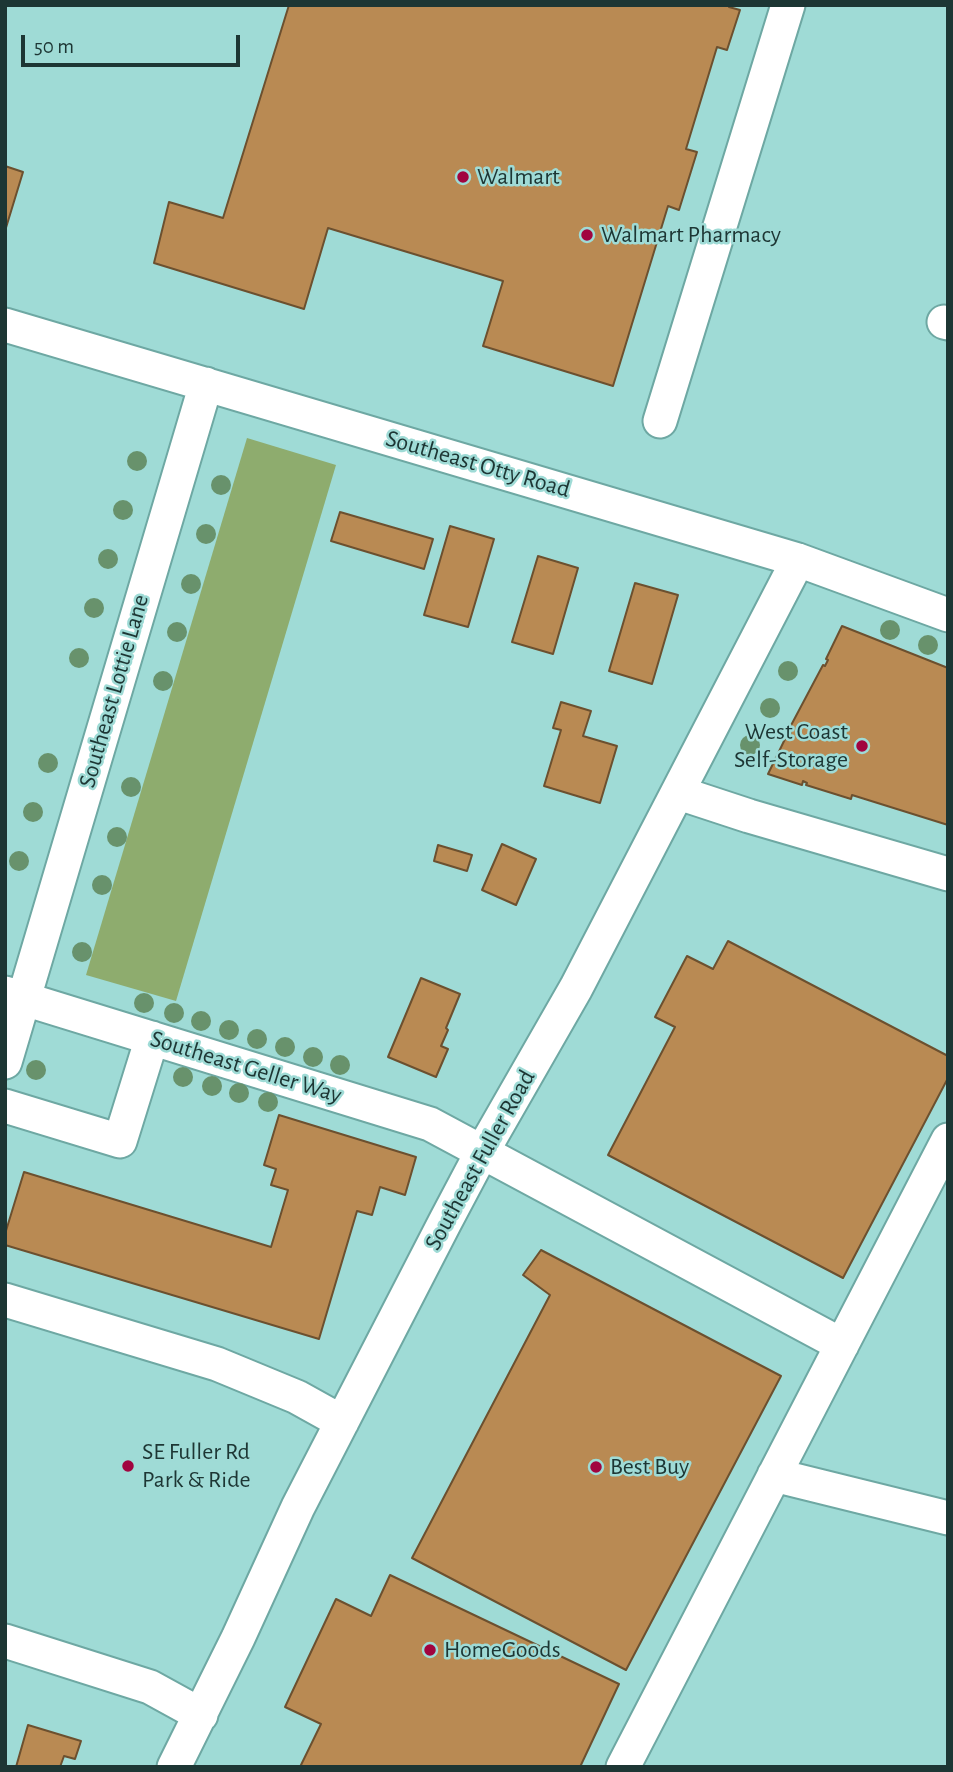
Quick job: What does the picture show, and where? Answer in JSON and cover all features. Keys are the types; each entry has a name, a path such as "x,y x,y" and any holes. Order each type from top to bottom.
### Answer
{"street":[{"path":"660,421 788,5"},
{"name":"Southeast Otty Road","path":"5,325 798,559 948,615"},
{"name":"Southeast Lottie Lane","path":"5,1062 15,995 205,384"},
{"name":"Southeast Fuller Road","path":"174,1767 298,1507 482,1152 576,988 679,793 798,559"},
{"path":"679,793 948,874"},
{"name":"Southeast Geller Way","path":"15,995 430,1124 842,1345"},
{"path":"5,1105 120,1141 152,1038"},
{"path":"623,1767 948,1140"},
{"path":"5,1300 217,1364 297,1397 342,1422"},
{"path":"774,1475 948,1518"},
{"path":"5,1641 150,1687 201,1715"}],"green space":[{"path":"247,438 336,465 176,1001 86,975"}],"building":[{"name":"Walmart","path":"289,5 730,5 729,7 740,10 727,50 717,47 686,149 697,152 679,210 668,206 613,386 483,346 503,281 328,228 304,309 154,263 169,202 223,218"},
{"path":"5,166 23,172 5,231"},
{"path":"340,512 433,539 424,569 331,541"},
{"path":"450,526 494,539 468,627 424,615"},
{"path":"538,556 578,568 553,654 512,642"},
{"path":"635,583 678,595 652,684 609,671"},
{"name":"West Coast Self-Storage","path":"842,626 948,668 948,825 852,795 851,799 806,785 803,781 802,785 768,774 786,737 789,738 791,733 788,731 828,660 826,659"},
{"path":"561,702 591,711 583,736 617,746 600,803 544,786 561,730 553,728"},
{"path":"502,844 536,859 516,905 482,890"},
{"path":"438,845 472,855 467,871 434,861"},
{"path":"728,941 948,1056 948,1078 843,1278 608,1155 675,1027 655,1017 687,956 713,969"},
{"path":"421,978 460,994 446,1028 448,1030 441,1046 448,1049 436,1077 388,1057"},
{"path":"279,1115 416,1157 405,1195 380,1187 372,1215 357,1211 319,1339 5,1245 5,1234 24,1172 271,1247 288,1190 271,1185 276,1169 264,1165"},
{"name":"Best Buy","path":"541,1250 781,1376 626,1670 412,1558 550,1295 523,1275"},
{"name":"HomeGoods","path":"390,1575 619,1684 580,1767 300,1767 321,1724 285,1707 336,1599 371,1616"},
{"path":"28,1725 81,1741 75,1759 64,1756 60,1767 16,1767"}],"place":[{"name":"Walmart","path":"463,177"},
{"name":"Walmart Pharmacy","path":"587,235"},
{"name":"West Coast Self-Storage","path":"862,746"},
{"name":"SE Fuller Rd Park & Ride","path":"128,1466"},
{"name":"Best Buy","path":"596,1467"},
{"name":"HomeGoods","path":"430,1650"}]}
